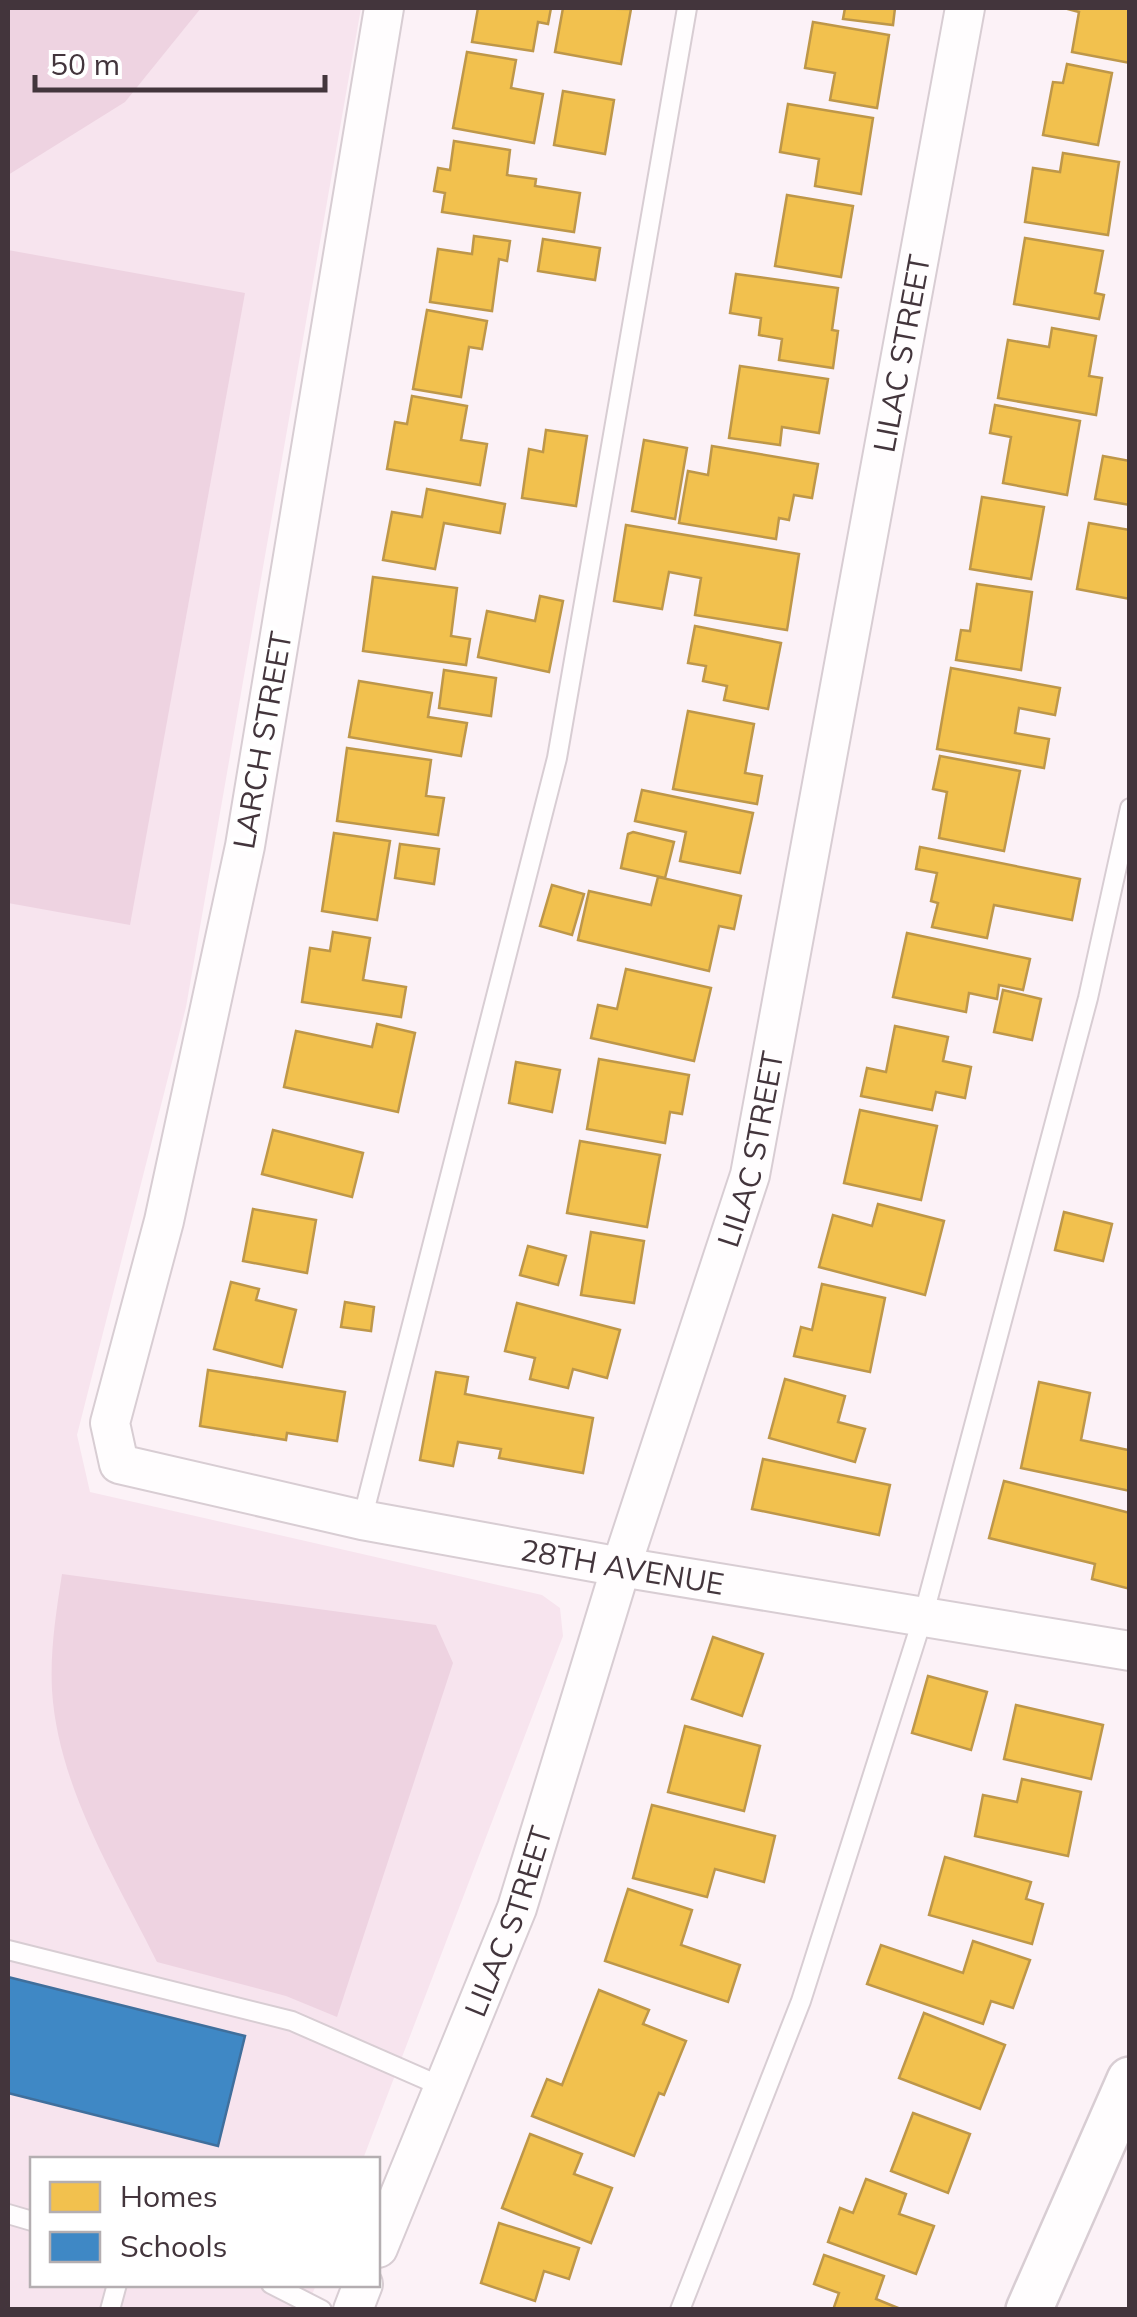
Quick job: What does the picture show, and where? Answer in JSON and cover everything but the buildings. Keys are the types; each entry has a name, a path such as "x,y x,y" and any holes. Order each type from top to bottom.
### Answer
{"street":[{"name":"LARCH STREET","path":"120,1464 110,1423 164,1221 245,846 384,8"},
{"name":"LILAC STREET","path":"380,2243 517,1908 621,1568 750,1176 965,8"},
{"name":"28TH AVENUE","path":"120,1464 362,1520 621,1568 1130,1651"},
{"path":"1029,2310 1130,2080"}],"lane":[{"path":"362,1520 557,758 687,8"},
{"path":"680,2310 801,2001 923,1617 1088,998 1130,808"},
{"path":"8,1950 292,2021 444,2086"},
{"path":"277,2287 322,2310"}],"shaded area":[{"path":"8,8 361,8 186,1007 77,1435 90,1492 542,1595 560,1608 563,1636 364,2157 30,2157 30,2287 315,2287 306,2309 8,2310"},
{"path":"8,8 201,8 125,102 8,175"},
{"path":"8,250 245,293 130,925 8,903"},
{"path":"62,1574 436,1625 453,1663 337,2017 286,1996 157,1962 91,1830 65,1761 52,1690"}]}
